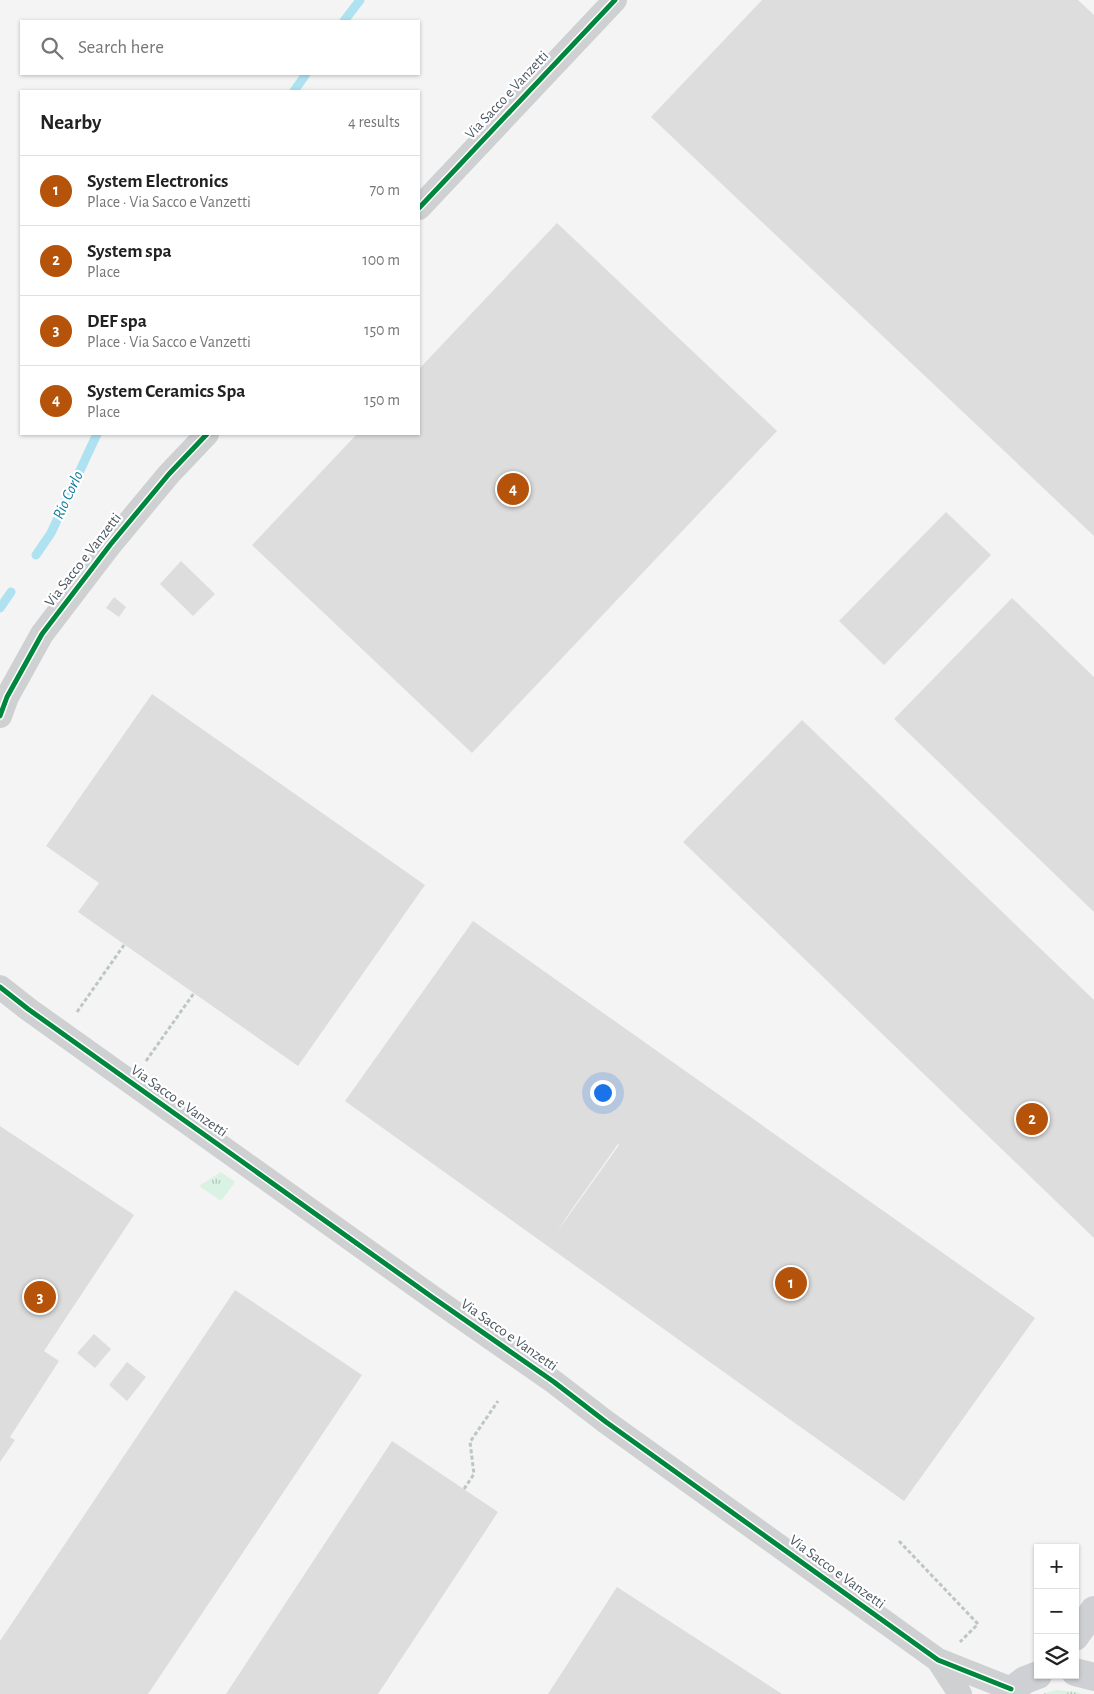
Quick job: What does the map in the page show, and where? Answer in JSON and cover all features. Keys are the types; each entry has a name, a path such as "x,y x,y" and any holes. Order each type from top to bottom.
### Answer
{"street":[{"name":"Via Sacco e Vanzetti","path":"420,207 614,0"},
{"name":"Via Sacco e Vanzetti","path":"0,716 7,697 42,634 110,545 169,474 206,435"},
{"name":"Via Sacco e Vanzetti","path":"0,987 28,1009 416,1286 554,1382 606,1422 946,1654 1009,1691"},
{"path":"1077,1634 1094,1610"},
{"name":"Via Sacco e Vanzetti","path":"946,1654 960,1694"},
{"path":"1079,1673 1094,1677"},
{"path":"1009,1691 1025,1680 1034,1677"}],"path":[{"path":"74,1017 124,944"},
{"path":"143,1066 194,994"},
{"path":"464,1489 474,1474 470,1442 498,1401"},
{"path":"899,1541 978,1624 946,1654"}],"green space":[{"path":"221,1172 235,1182 221,1201 199,1186"},
{"path":"1056,1690 1077,1692 1082,1694 1042,1694"}],"building":[{"path":"762,0 1078,0 1094,15 1094,536 651,117"},
{"path":"557,223 777,431 472,753 252,545 356,435 420,435 420,368"},
{"path":"946,512 991,555 884,665 839,621"},
{"path":"181,561 215,594 193,616 160,584"},
{"path":"114,597 126,607 119,617 106,608"},
{"path":"1012,598 1094,677 1094,912 894,719"},
{"path":"152,694 425,885 298,1066 78,912 99,883 46,846"},
{"path":"802,720 1094,1000 1094,1238 683,842"},
{"path":"473,921 1035,1318 904,1501 345,1101","holes":["618,1144 619,1145 557,1232"]},
{"path":"0,1126 134,1215 44,1351 59,1361 10,1437 15,1440 0,1462"},
{"path":"235,1290 362,1375 148,1694 0,1694 0,1641"},
{"path":"94,1334 111,1349 95,1368 77,1353"},
{"path":"127,1362 146,1377 127,1401 109,1385"},
{"path":"392,1441 498,1512 378,1694 226,1694"},
{"path":"617,1587 657,1613 782,1694 548,1694"}],"waterway":[{"name":"Rio Corlo","path":"345,20 360,0"},
{"name":"Rio Corlo","path":"295,90 305,75"},
{"name":"Rio Corlo","path":"36,555 51,533 97,435"},
{"name":"Rio Corlo","path":"0,608 11,592"}],"cycle path":[{"path":"420,207 615,0"},
{"path":"0,716 7,697 42,634 110,545 169,474 206,435"},
{"path":"0,987 28,1009 554,1382 606,1422 938,1660 1011,1689"}],"place":[{"name":"System Ceramics Spa","path":"513,489"},
{"name":"System spa","path":"1032,1119"},
{"name":"System Electronics","path":"791,1283"},
{"name":"DEF spa","path":"40,1297"}]}
